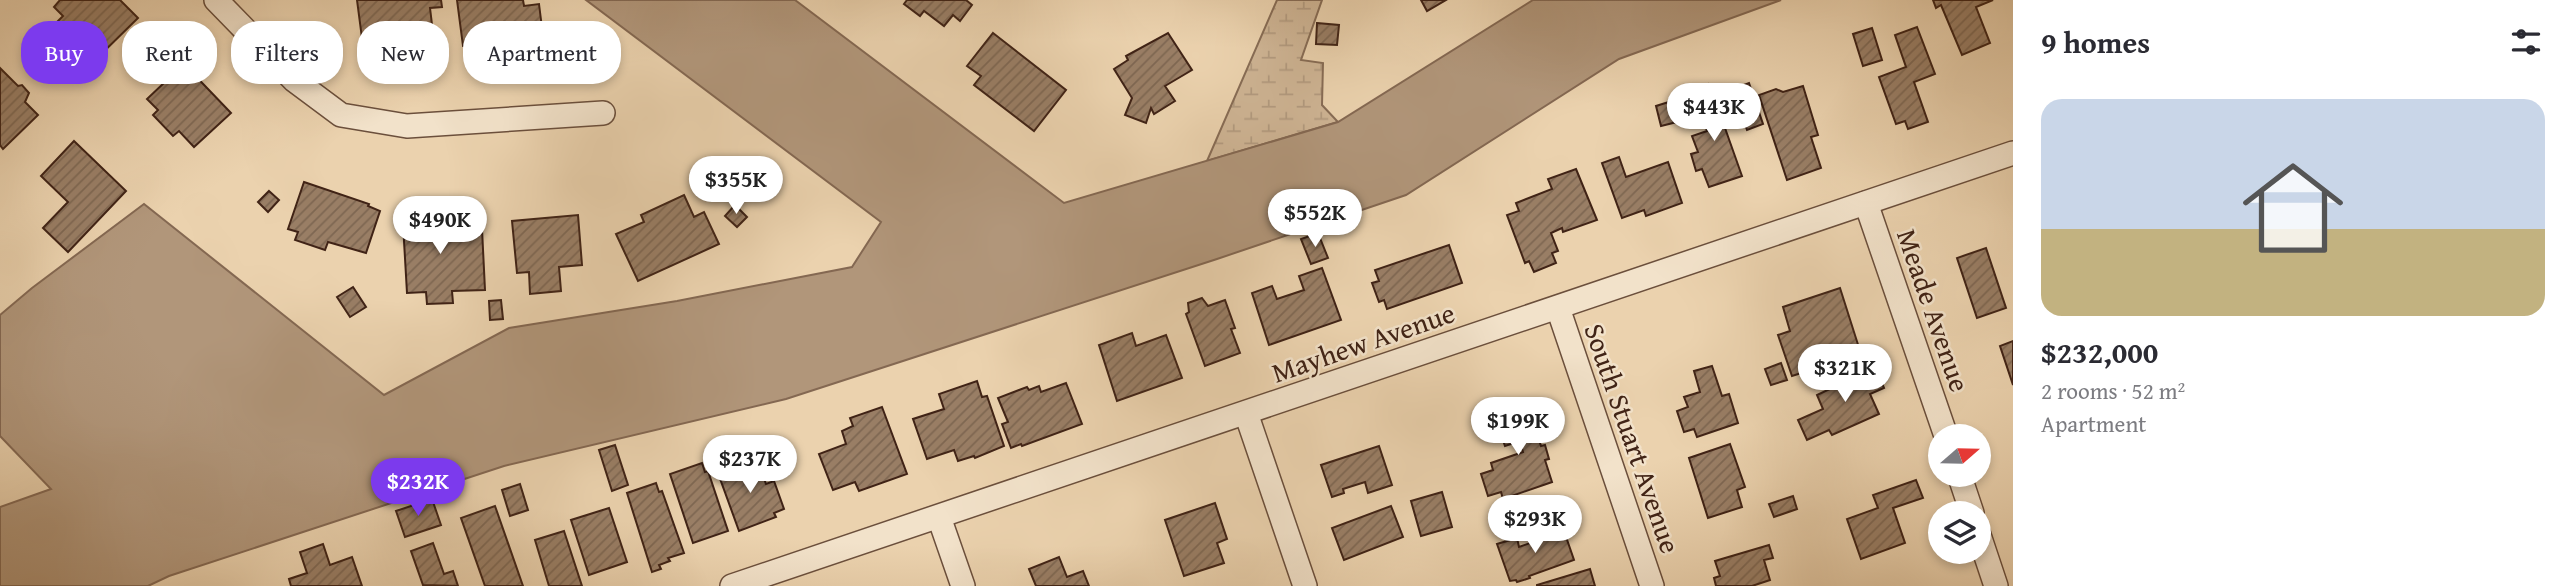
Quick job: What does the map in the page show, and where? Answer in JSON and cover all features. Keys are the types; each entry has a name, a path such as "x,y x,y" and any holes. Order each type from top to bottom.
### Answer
{"street":[{"path":"216,0 294,80 341,115 407,126 603,113"},
{"name":"Mayhew Avenue","path":"732,586 2013,153"},
{"name":"Meade Avenue","path":"1866,204 1942,424"},
{"name":"South Stuart Avenue","path":"1558,308 1652,586"},
{"path":"1246,414 1305,586"},
{"path":"939,517 962,586"},
{"path":"1989,564 1996,586"}],"green space":[{"path":"1277,0 1322,0 1301,60 1323,63 1322,105 1338,122 1207,161"}],"shaded area":[{"path":"586,0 795,0 1064,203 1338,122 1533,0 1781,0 1619,59 1406,195 1217,259 786,399 504,466 169,576 148,586 0,586 0,507 51,489 0,436 0,315 144,204 384,395 509,328 677,301 852,267 881,222 621,26 621,21 614,21"}],"building":[{"path":"60,0 120,0 138,18 135,21 122,21 122,34 108,47 108,21 58,21 63,16 54,7"},
{"path":"357,0 441,0 442,7 430,8 432,21 360,21"},
{"path":"457,0 523,0 524,6 539,4 541,21 463,21 463,46"},
{"path":"907,0 966,0 972,5 960,21 953,15 944,26 924,11 920,16 904,4"},
{"path":"1421,0 1446,0 1427,11"},
{"path":"1933,0 1993,0 1976,7 1990,43 1962,55 1941,5 1936,8"},
{"path":"1317,23 1339,25 1337,45 1316,44"},
{"path":"1917,27 1935,74 1914,82 1928,122 1908,129 1905,121 1896,124 1879,77 1906,67 1895,35"},
{"path":"1872,28 1882,60 1863,66 1853,34"},
{"path":"993,33 1066,90 1034,131 974,85 981,76 967,66"},
{"path":"1168,33 1192,70 1165,86 1175,101 1154,114 1151,108 1146,123 1125,115 1132,98 1114,69 1128,60 1126,56"},
{"path":"0,68 29,93 25,102 38,115 3,149 0,145"},
{"path":"1749,83 1763,124 1747,130 1733,89"},
{"path":"163,84 203,84 231,113 194,147 179,131 173,136 153,115 158,110 147,99"},
{"path":"1708,84 1717,109 1722,108 1729,127 1725,128 1742,176 1709,187 1702,169 1696,171 1691,154 1698,152 1692,136 1707,131 1694,90"},
{"path":"1803,86 1818,135 1811,137 1821,168 1787,180 1759,95 1776,89 1783,92"},
{"path":"1675,100 1681,121 1661,126 1656,106"},
{"path":"74,141 126,191 68,252 43,228 68,202 41,176"},
{"path":"1619,157 1626,177 1668,162 1682,203 1646,216 1644,210 1622,218 1602,163"},
{"path":"1576,169 1597,220 1563,232 1562,228 1551,233 1558,251 1552,253 1556,263 1534,272 1529,261 1525,263 1507,215 1519,211 1516,203 1552,189 1548,179"},
{"path":"304,182 369,204 368,206 380,211 366,253 328,242 325,250 295,240 298,232 288,229"},
{"path":"269,191 279,200 268,212 258,202"},
{"path":"684,195 694,217 704,212 719,244 638,281 616,234 644,222 641,215"},
{"path":"441,204 442,230 482,229 485,290 452,291 453,303 427,304 426,292 407,293 402,206"},
{"path":"735,205 747,217 737,227 725,216"},
{"path":"578,215 582,265 559,267 561,291 530,294 529,272 517,273 512,221"},
{"path":"1318,233 1328,258 1311,264 1301,239"},
{"path":"1449,245 1462,283 1387,309 1384,300 1379,302 1372,283 1379,281 1375,270"},
{"path":"1986,248 2006,308 1977,318 1957,258"},
{"path":"1322,268 1341,320 1269,345 1252,293 1272,286 1277,299 1304,290 1299,276"},
{"path":"353,287 366,307 350,317 337,297"},
{"path":"1840,288 1861,354 1792,376 1778,335 1790,331 1783,307"},
{"path":"1202,298 1208,306 1225,300 1235,328 1231,329 1240,353 1205,366 1186,314 1189,312 1188,303"},
{"path":"501,300 503,319 490,320 489,301"},
{"path":"1132,333 1136,346 1166,335 1182,378 1117,401 1099,345"},
{"path":"2013,341 2013,385 2000,346"},
{"path":"1781,363 1787,380 1771,385 1765,369"},
{"path":"1874,364 1884,388 1870,394 1879,414 1832,435 1829,430 1807,440 1798,420 1823,409 1817,395 1832,388 1830,383"},
{"path":"1712,366 1722,396 1729,394 1738,423 1697,437 1694,429 1684,432 1677,411 1688,407 1684,397 1700,392 1694,371"},
{"path":"977,381 982,397 987,396 1004,446 975,458 974,456 958,461 954,450 927,459 913,419 944,409 939,394"},
{"path":"1066,383 1082,424 1011,448 1002,424 1008,422 998,398 1027,387 1029,390 1039,386 1041,392"},
{"path":"1527,404 1541,446 1545,445 1549,459 1545,460 1552,482 1503,499 1501,492 1488,496 1481,474 1493,470 1491,463 1523,452 1520,441 1505,446 1494,415"},
{"path":"882,407 907,474 859,491 855,482 833,490 819,454 846,444 842,431 853,426 850,418"},
{"path":"1730,444 1745,487 1737,490 1742,507 1708,518 1689,458"},
{"path":"615,445 628,485 612,491 599,450"},
{"path":"1379,446 1392,485 1368,493 1365,482 1343,489 1344,493 1332,497 1321,465"},
{"path":"757,459 766,484 774,481 784,509 774,513 776,517 739,531 718,473"},
{"path":"702,463 705,472 708,471 728,531 693,543 670,474"},
{"path":"1916,480 1923,498 1893,508 1905,543 1861,559 1847,519 1878,508 1873,495"},
{"path":"656,483 659,492 662,491 684,553 668,558 670,561 659,565 661,569 652,572 627,493"},
{"path":"520,484 528,510 510,516 502,490"},
{"path":"1442,492 1452,527 1421,536 1411,501"},
{"path":"1793,496 1797,509 1774,517 1769,504"},
{"path":"432,499 441,525 405,537 396,511"},
{"path":"1215,503 1227,539 1217,543 1224,563 1184,576 1165,520"},
{"path":"1535,505 1542,520 1509,534 1502,518"},
{"path":"495,506 523,586 485,586 461,518"},
{"path":"1391,506 1403,537 1344,560 1332,528"},
{"path":"609,508 627,562 589,575 571,520"},
{"path":"1547,530 1549,536 1564,531 1574,560 1529,576 1530,578 1510,581 1497,544 1517,538 1519,547 1533,542 1531,536"},
{"path":"564,531 582,586 549,586 535,540"},
{"path":"433,543 444,574 453,571 458,586 423,585 411,551"},
{"path":"323,544 330,565 352,557 362,586 291,586 289,579 307,573 300,552"},
{"path":"1769,545 1773,558 1764,560 1770,580 1752,586 1716,586 1714,578 1720,576 1715,561"},
{"path":"1059,557 1067,577 1083,571 1089,586 1036,586 1029,569"},
{"path":"1590,569 1595,586 1537,586 1537,585"}]}
